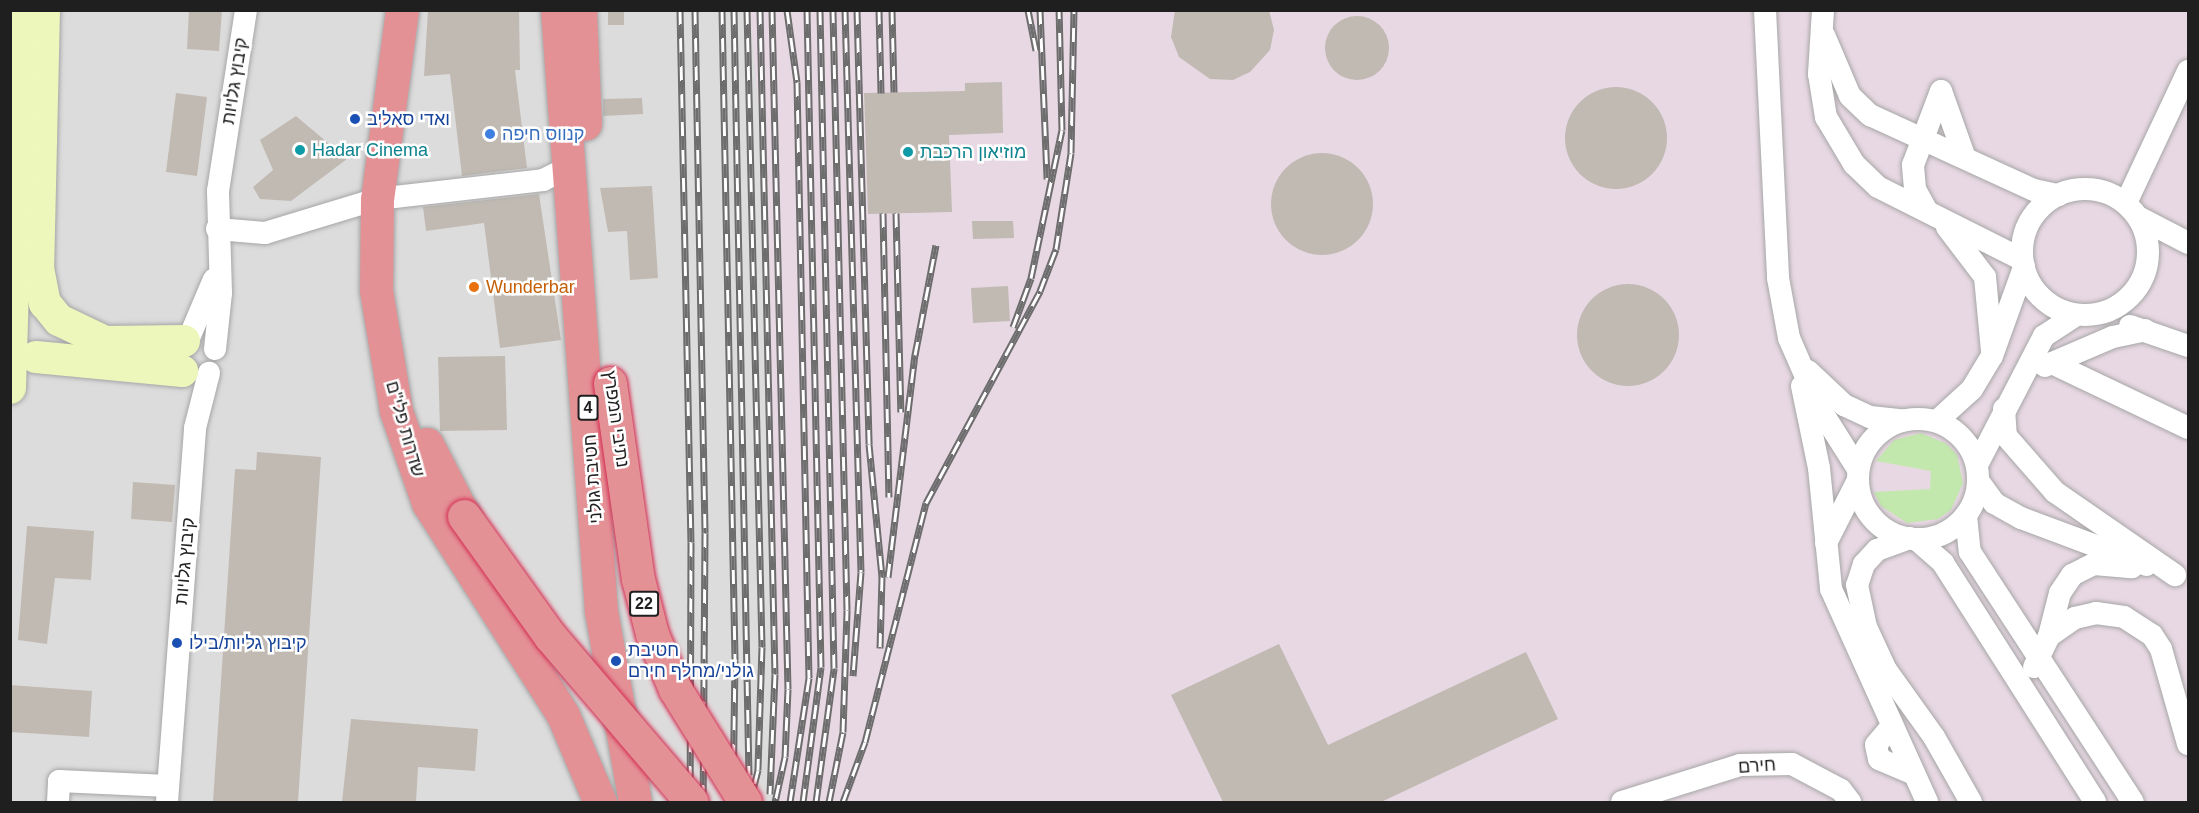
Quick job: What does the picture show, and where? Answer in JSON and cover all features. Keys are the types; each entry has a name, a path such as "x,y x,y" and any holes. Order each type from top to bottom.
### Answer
{"highway":[{"name":"שדרות פלי\"ם","path":"402,10 377,199 379,263 376,291 396,411 428,503 563,715 600,802"},
{"name":"חטיבת גולני","path":"557,10 566,169 602,610 635,802"},
{"name":"נתיבי המפרץ","path":"580,10 589,197 610,383 638,579 652,634 675,688 745,802"},
{"path":"379,263 399,323 425,439 464,516 550,636 692,802"}],"street":[{"path":"10,388 21,10"},
{"path":"44,10 38,268 45,303 59,320 105,342 190,360"},
{"name":"קיבוץ גלויות","path":"190,360 207,340 215,349 219,259 218,191 246,10"},
{"path":"1766,10 1778,278 1789,338 1820,409 1858,475 1868,513 1881,527 1914,539 1942,563 2095,802"},
{"path":"1823,21 1850,96 1870,115 2034,190 2058,195 2086,188 2132,210 2188,243"},
{"path":"1823,21 1819,75 1832,126 1854,164 1878,187 2022,263 2041,298 2085,315 2145,330 2188,346"},
{"path":"2133,802 1970,552 1966,516 1978,474 2004,409 2019,377 2044,336 2085,315 2127,300 2143,278 2149,252 2132,210 2188,71"},
{"path":"1965,158 1941,91 1919,137 1915,189 1931,213 1968,249 1985,278 1992,356"},
{"path":"217,229 265,232 377,199 543,180 566,169"},
{"path":"1937,421 1972,389 1992,356 2022,263 2031,218 2058,195"},
{"name":"קיבוץ גלויות","path":"167,794 195,428 190,360 219,259"},
{"path":"2019,377 2113,337 2145,330"},
{"path":"36,357 190,360"},
{"path":"1800,363 1844,405 1870,417 1937,421 1960,435 1994,504 2020,518 2182,578"},
{"path":"1800,363 1831,589 1891,727 1927,802"},
{"path":"2052,363 2188,428"},
{"path":"2004,409 2006,436 2055,492 2182,578"},
{"path":"1826,543 1858,475 1871,440 1901,420"},
{"path":"1966,516 1937,537 1914,539 1877,550 1864,564 1857,585 1866,627 1886,670 1934,737 1971,802"},
{"path":"2026,695 2038,656 2049,636 2060,593 2072,575 2094,564 2182,578"},
{"path":"2049,636 2074,618 2096,613 2124,617 2152,635 2161,649 2188,744"},
{"name":"חירם","path":"1622,802 1740,765 1792,764 1841,790 1850,802"},
{"path":"59,792 167,794"}],"shaded area":[{"path":"10,11 2188,11 2188,802 11,802"},
{"path":"750,11 2188,11 2188,802 775,802 768,213"}],"green space":[{"path":"1921,433 1947,444 1957,455 1963,483 1951,510 1938,519 1907,523 1881,506 1874,492 1930,489 1931,471 1876,461 1894,440"}],"building":[{"path":"189,10 222,10 219,51 187,49"},
{"path":"428,10 519,10 520,70 515,70 527,168 462,176 450,74 424,76"},
{"path":"608,10 624,10 624,25 608,25"},
{"path":"1175,10 1269,10 1274,30 1270,50 1250,72 1233,80 1210,79 1179,57 1171,37"},
{"path":"1357,16 1369,18 1380,25 1387,36 1389,48 1387,60 1380,71 1369,78 1357,80 1345,78 1334,71 1327,60 1325,48 1327,36 1334,25 1345,18"},
{"name":"מוזיאון הרכבת","path":"1002,82 1003,133 949,135 952,212 868,214 864,93 965,91 965,83"},
{"path":"1616,87 1635,91 1652,102 1663,119 1667,138 1663,157 1652,174 1635,185 1616,189 1597,185 1580,174 1569,157 1565,138 1569,119 1580,102 1597,91"},
{"path":"176,93 207,97 197,176 166,172"},
{"path":"642,98 643,114 603,116 603,99"},
{"name":"Hadar Cinema","path":"296,116 347,159 291,201 260,199 253,187 273,170 260,140"},
{"path":"1322,153 1341,157 1358,168 1369,185 1373,204 1369,223 1358,240 1341,251 1322,255 1303,251 1286,240 1275,223 1271,204 1275,185 1286,168 1303,157"},
{"path":"652,186 658,278 630,280 627,231 608,232 600,188"},
{"path":"539,194 561,340 500,348 484,223 426,231 423,207"},
{"path":"972,221 1013,221 1014,238 973,239"},
{"path":"1628,284 1647,288 1664,299 1675,316 1679,335 1675,354 1664,371 1647,382 1628,386 1609,382 1592,371 1581,354 1577,335 1581,316 1592,299 1609,288"},
{"path":"1008,286 1010,321 973,323 971,288"},
{"path":"505,356 507,430 440,431 438,357"},
{"path":"257,452 321,457 298,802 213,802 235,469 256,470"},
{"path":"133,482 175,485 172,522 131,519"},
{"path":"27,526 94,531 91,580 55,578 47,644 18,640"},
{"path":"1279,644 1328,745 1526,652 1558,719 1381,802 1223,802 1171,695"},
{"path":"10,685 92,691 89,737 10,732"},
{"path":"351,719 478,729 475,771 418,767 416,802 342,802"}],"railway":[{"path":"680,10 691,542 690,802"},
{"path":"695,10 705,533 703,802"},
{"path":"722,10 735,660 733,802"},
{"path":"734,10 749,775"},
{"path":"747,10 762,647 758,770 750,802"},
{"path":"760,10 775,674 770,794"},
{"path":"772,10 788,689 785,757 775,802"},
{"path":"787,10 797,82 809,678 790,802"},
{"path":"803,802 821,667 807,10"},
{"path":"816,802 834,668 820,10"},
{"path":"829,802 843,732 847,610 833,10"},
{"path":"845,10 861,572 853,676"},
{"path":"857,10 869,444 882,577 880,648"},
{"path":"879,10 881,93"},
{"path":"892,10 894,92"},
{"path":"1028,10 1036,50"},
{"path":"1040,10 1047,179"},
{"path":"1013,327 1031,278 1062,130 1059,10"},
{"path":"843,802 865,742 926,503 1040,291 1056,249 1071,153 1074,10"},
{"path":"883,213 889,497"},
{"path":"896,213 901,412"},
{"path":"888,577 915,355 936,245"}],"place":[{"name":"ואדי סאליב","path":"355,119"},
{"name":"קנווס חיפה","path":"490,134"},
{"name":"Hadar Cinema","path":"300,150"},
{"name":"מוזיאון הרכבת","path":"908,152"},
{"name":"Wunderbar","path":"474,287"},
{"name":"קיבוץ גליות/בילו","path":"177,643"},
{"name":"חטיבת גולני/מחלף חירם","path":"616,661"}]}
